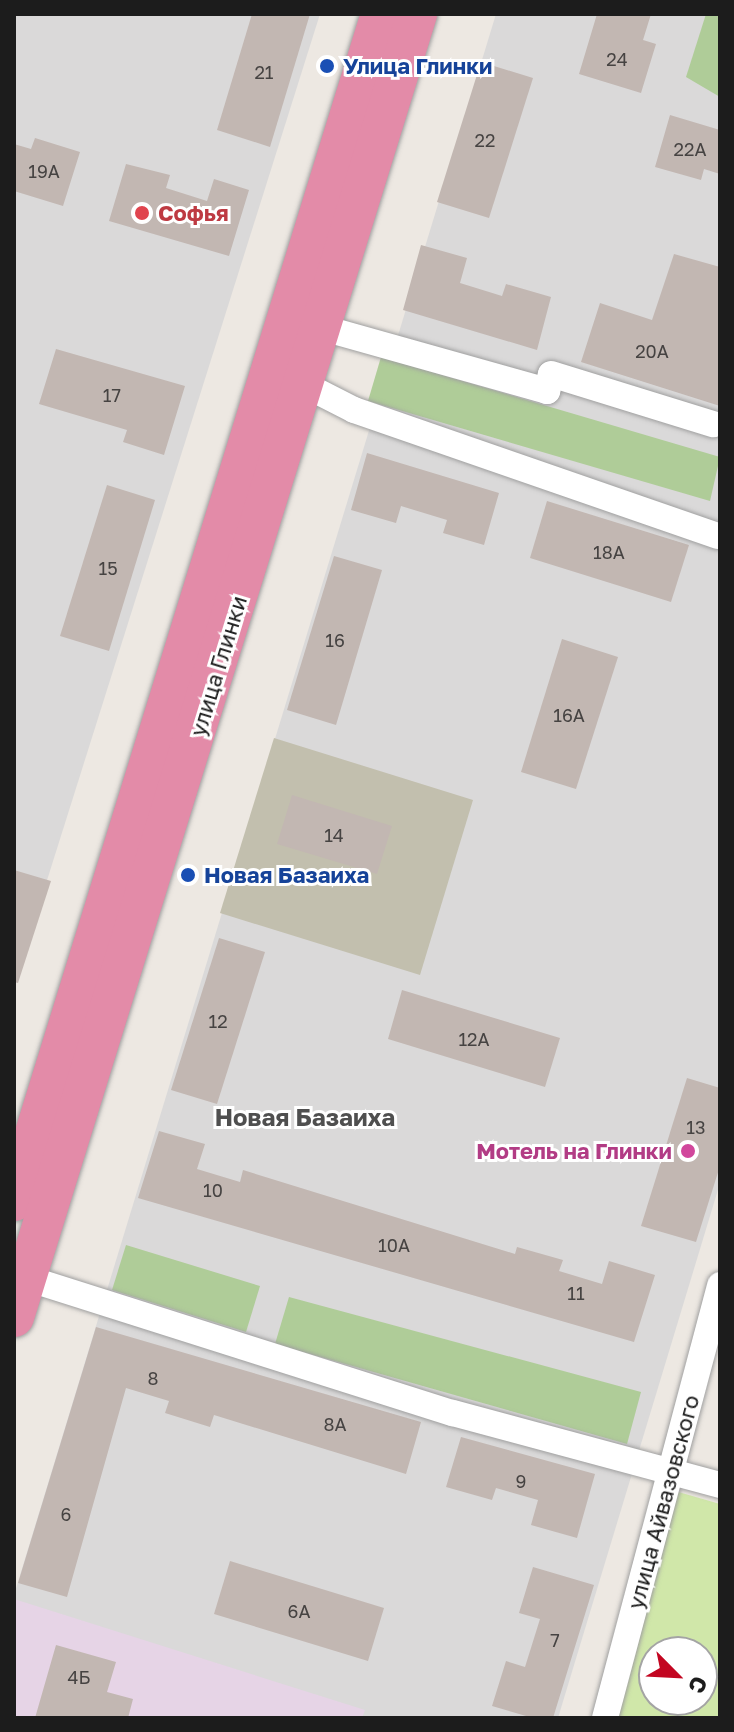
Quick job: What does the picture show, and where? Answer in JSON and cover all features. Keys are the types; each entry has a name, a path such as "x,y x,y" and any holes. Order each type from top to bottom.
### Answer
{"highway":[{"name":"улица Глинки","path":"14,1317 20,1276 115,936 381,14"},
{"name":"улица Глинки","path":"14,1201 115,936 305,385 417,14"}],"street":[{"path":"323,328 547,391 551,374 713,424"},
{"path":"305,385 354,410 718,536"},
{"path":"20,1276 453,1413 720,1485"},
{"name":"улица Айвазовского","path":"605,1718 720,1285"}],"shaded area":[{"path":"14,14 320,14 14,985"},
{"path":"496,14 720,14 720,1183 558,1718 14,1718 14,1595"},
{"path":"274,738 473,800 420,975 220,913"},
{"path":"14,1599 365,1710 362,1718 14,1718"}],"green space":[{"path":"706,14 720,14 720,97 686,77"},
{"path":"381,357 720,457 710,501 368,401"},
{"path":"126,1245 260,1286 246,1332 112,1290"},
{"path":"289,1297 641,1392 627,1444 275,1344"},
{"path":"675,1491 720,1504 720,1718 613,1718"}],"building":[{"path":"252,14 310,14 270,147 217,130"},
{"path":"597,14 651,14 643,40 656,44 641,93 579,74"},
{"path":"481,62 533,78 489,218 437,202"},
{"path":"670,115 720,130 720,174 704,169 701,180 655,167"},
{"path":"35,138 80,152 63,206 14,191 14,144 31,149"},
{"path":"126,164 170,175 166,188 207,201 214,179 249,190 229,256 109,221"},
{"path":"421,245 467,258 460,283 502,296 506,284 551,297 537,350 403,310"},
{"path":"674,254 720,267 720,406 581,362 600,303 652,320"},
{"path":"56,349 185,386 164,455 123,442 127,430 39,404"},
{"path":"367,453 499,493 484,545 443,533 447,520 401,506 396,523 351,510"},
{"path":"107,485 155,500 109,651 60,636"},
{"path":"547,501 689,545 671,602 530,558"},
{"path":"334,556 382,570 336,725 287,710"},
{"path":"562,639 618,657 576,789 521,772"},
{"path":"292,795 392,826 377,874 277,844"},
{"path":"14,870 51,881 18,983 14,982"},
{"path":"219,938 265,952 217,1104 171,1090"},
{"path":"402,990 560,1038 545,1087 388,1039"},
{"path":"687,1078 720,1088 720,1166 696,1242 641,1226"},
{"path":"159,1131 205,1144 197,1169 240,1182 243,1170 515,1254 517,1247 563,1260 559,1271 602,1284 609,1261 655,1275 634,1342 138,1198"},
{"path":"96,1327 421,1422 406,1474 214,1415 210,1427 165,1413 169,1401 126,1388 67,1597 18,1583"},
{"path":"461,1437 595,1474 577,1538 531,1525 538,1500 496,1488 492,1500 446,1487"},
{"path":"230,1561 384,1608 368,1661 214,1614"},
{"path":"533,1567 594,1585 553,1718 533,1718 492,1706 506,1661 525,1667 540,1619 519,1613"},
{"path":"56,1645 116,1662 107,1692 133,1699 128,1718 35,1718"}],"place":[{"name":"Улица Глинки","path":"327,66"},
{"name":"Софья","path":"142,213"},
{"name":"Новая Базаиха","path":"188,875"},
{"name":"Мотель на Глинки","path":"688,1151"}],"district":[{"name":"Новая Базаиха","path":"305,1117"}]}
